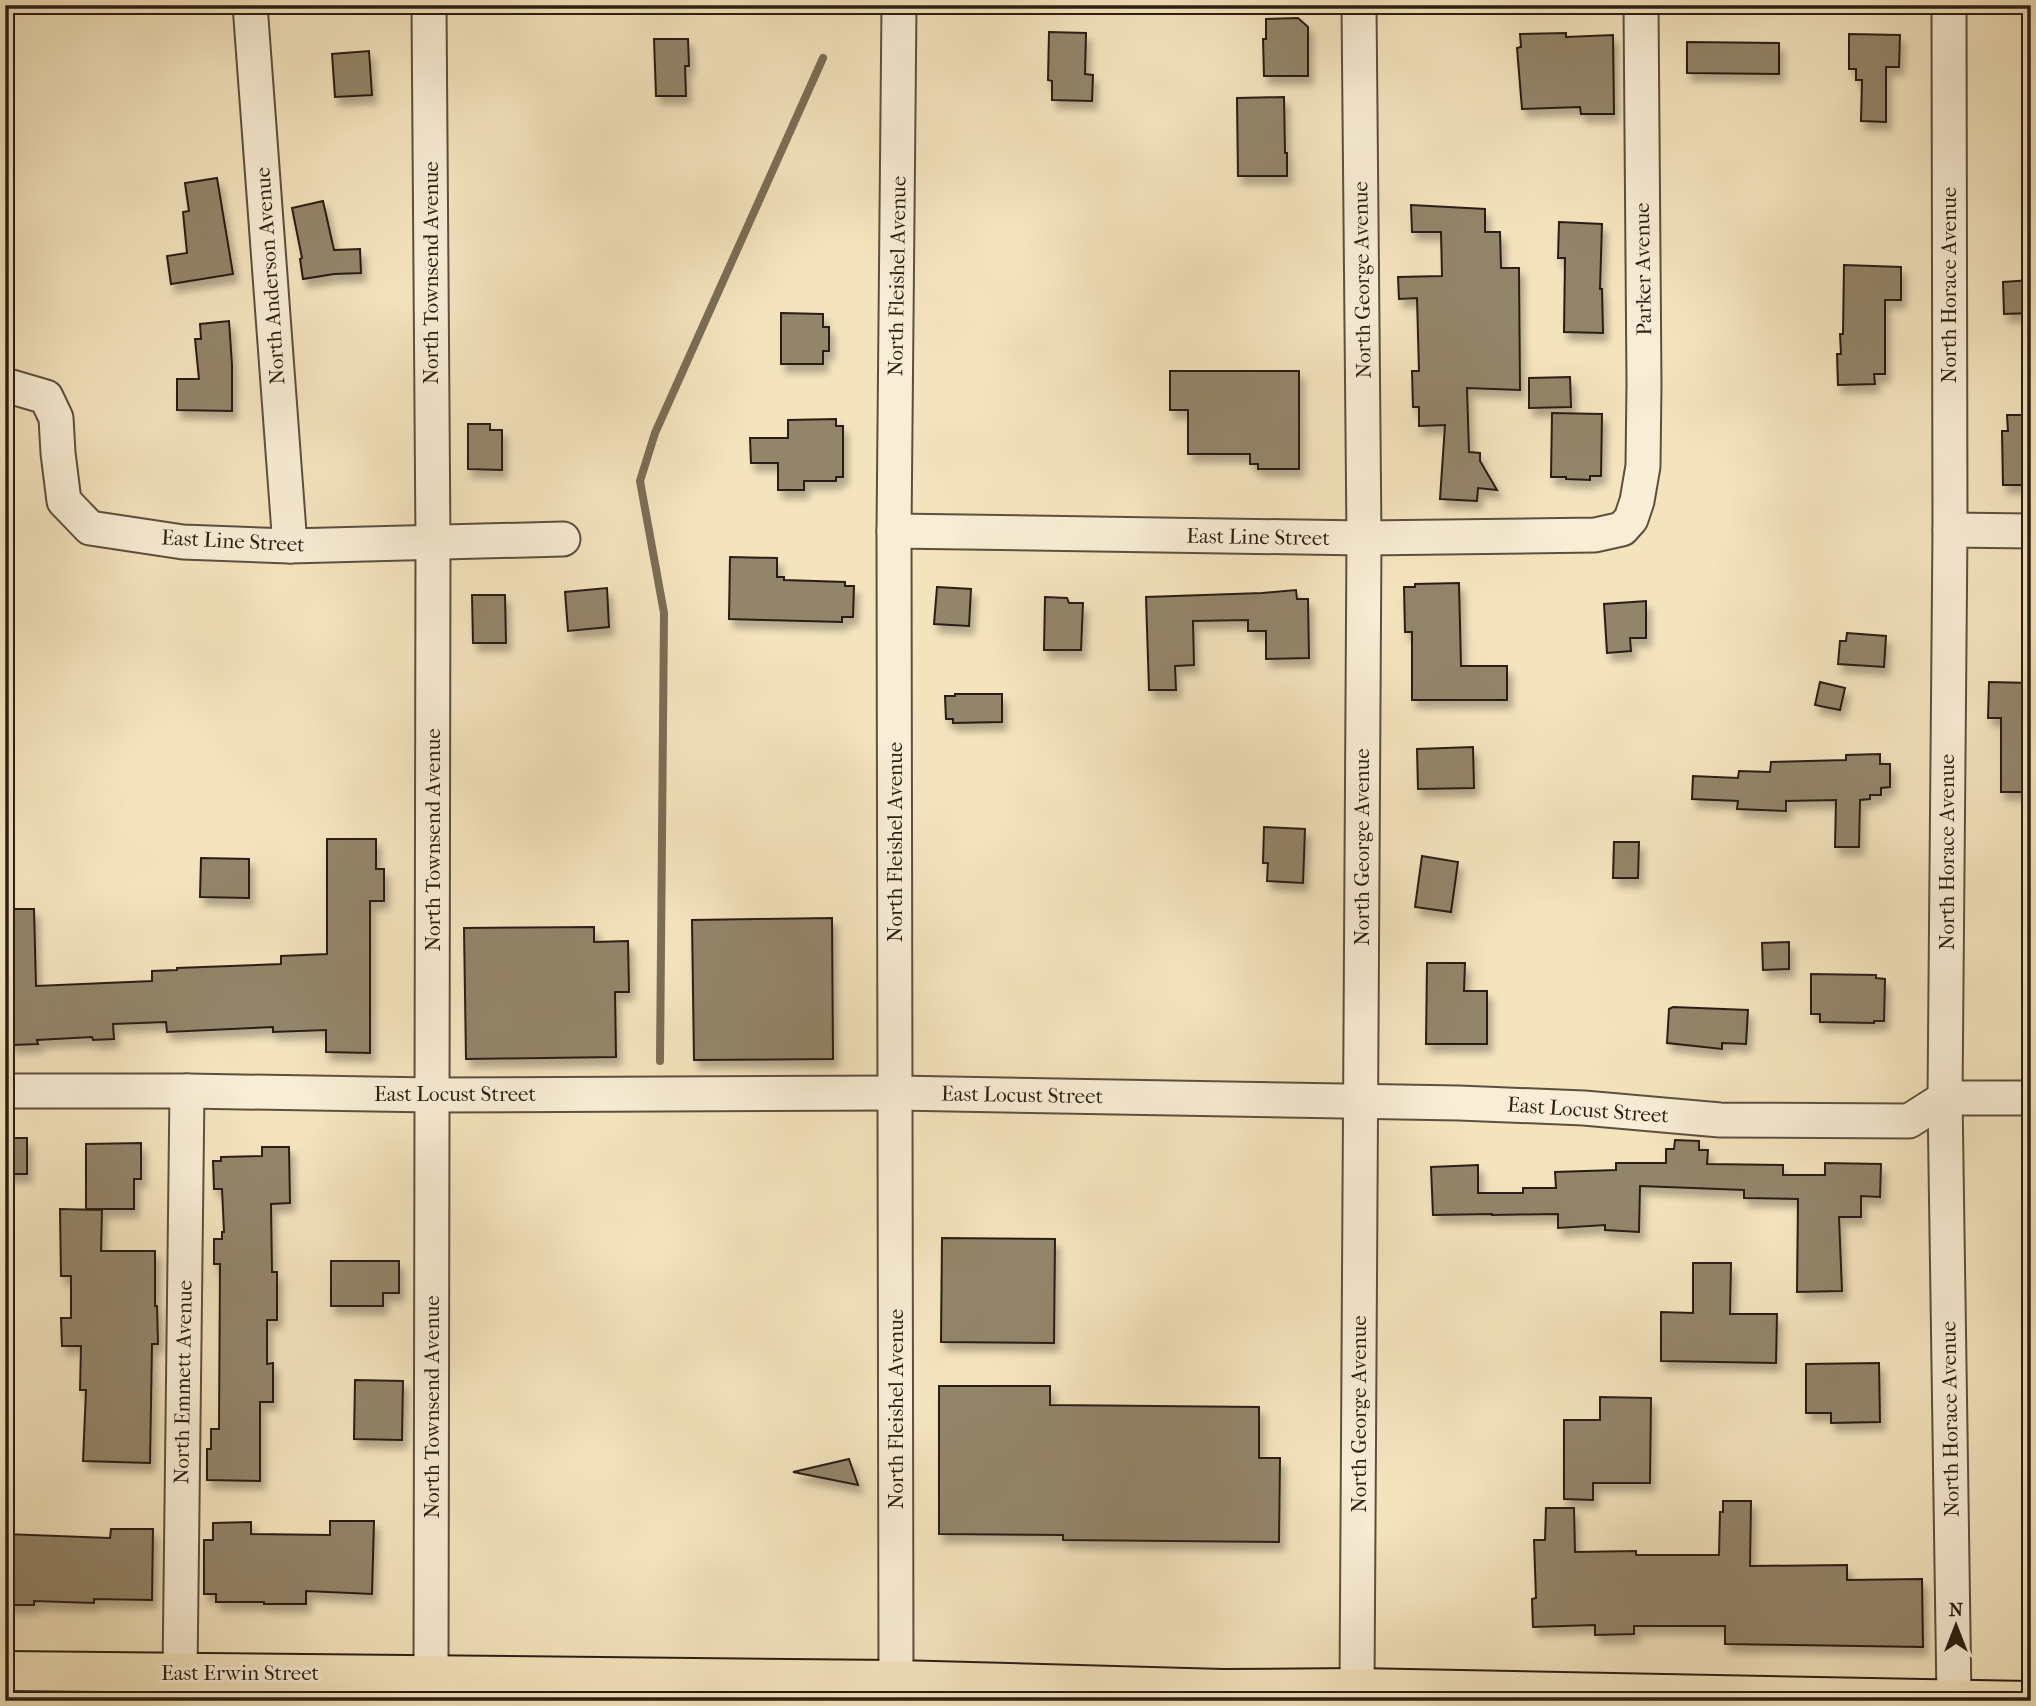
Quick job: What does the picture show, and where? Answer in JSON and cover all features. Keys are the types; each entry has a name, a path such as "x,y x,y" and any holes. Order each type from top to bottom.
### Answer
{"main road":[{"name":"East Erwin Street","path":"5,1671 180,1672 253,1688 315,1673 431,1675 715,1689 896,1680 1223,1695 1357,1688 1836,1700 1954,1698 2029,1701"}],"street":[{"name":"North Anderson Avenue","path":"250,5 290,546"},
{"name":"North Townsend Avenue","path":"429,5 433,543 431,1675"},
{"name":"North Fleishel Avenue","path":"896,1680 894,531 900,5"},
{"name":"North George Avenue","path":"1357,1688 1364,538 1359,5"},
{"name":"Parker Avenue","path":"1622,529 1631,519 1637,502 1643,466 1641,5"},
{"name":"North Horace Avenue","path":"1949,5 1950,530 1945,1098 1954,1698"},
{"name":"East Line Street","path":"5,385 46,397 56,418 65,500 90,528 183,542 290,546 563,539"},
{"name":"East Line Street","path":"894,531 1364,538 1595,535 1622,529"},
{"path":"1950,530 2031,531"},
{"name":"East Locust Street","path":"5,1091 187,1091 432,1096 897,1093 1459,1103 1584,1108 1720,1120 1909,1121 1945,1098"},
{"name":"North Emmett Avenue","path":"180,1672 187,1091"},
{"path":"1945,1098 2031,1098"}],"building":[{"path":"1298,18 1308,27 1308,76 1264,76 1263,39 1266,39 1266,19"},
{"path":"1049,32 1086,33 1085,74 1093,75 1092,101 1052,100 1052,81 1048,80"},
{"path":"1566,33 1566,37 1613,35 1614,114 1581,114 1580,107 1522,109 1517,48 1521,47 1520,34"},
{"path":"1849,34 1900,35 1899,67 1886,67 1886,122 1861,121 1862,80 1856,80 1856,69 1849,69"},
{"path":"654,39 688,39 686,96 656,96"},
{"path":"1687,42 1779,43 1779,74 1687,73"},
{"path":"369,51 372,95 335,97 332,54"},
{"path":"1284,97 1287,176 1238,176 1237,98"},
{"path":"217,178 233,274 171,284 167,256 187,253 183,212 189,211 185,183"},
{"path":"323,201 334,250 360,249 361,273 303,279 302,258 292,208"},
{"path":"1411,205 1485,209 1485,232 1500,232 1501,268 1519,268 1520,390 1467,388 1469,452 1480,453 1480,461 1497,490 1478,488 1477,501 1440,499 1445,425 1419,426 1419,407 1413,407 1412,371 1419,371 1417,298 1399,299 1398,277 1442,276 1441,232 1412,232"},
{"path":"1559,222 1602,224 1600,289 1603,333 1564,332 1565,258 1558,258"},
{"path":"1844,265 1901,267 1901,300 1885,300 1885,374 1874,374 1875,384 1838,385 1837,354 1841,354 1840,334 1843,334"},
{"path":"2031,280 2031,313 2004,314 2003,282"},
{"path":"781,313 823,314 823,327 829,327 829,351 823,351 823,364 781,364"},
{"path":"229,321 232,411 177,410 177,379 199,379 195,339 201,339 200,324"},
{"path":"1170,371 1299,371 1299,469 1258,469 1258,464 1250,464 1250,454 1188,454 1188,410 1170,410"},
{"path":"1570,377 1571,407 1529,408 1529,378"},
{"path":"1552,413 1602,414 1601,476 1590,476 1590,480 1551,477"},
{"path":"2007,415 2031,415 2031,485 2003,485 2002,431 2008,431"},
{"path":"836,419 836,426 843,426 843,477 836,477 836,481 804,481 804,490 778,490 778,463 751,463 750,438 788,438 788,420"},
{"path":"468,424 490,424 490,430 502,430 502,470 468,469"},
{"path":"730,557 777,558 777,577 784,577 784,580 845,582 845,586 854,586 853,617 842,617 842,622 729,619"},
{"path":"1459,583 1461,666 1507,666 1507,700 1412,700 1412,632 1405,632 1404,587 1415,587 1415,584"},
{"path":"937,587 971,589 969,626 934,624"},
{"path":"607,588 609,627 568,631 565,592"},
{"path":"1296,590 1297,599 1308,599 1309,658 1266,659 1266,631 1248,631 1248,620 1193,621 1194,665 1175,666 1176,690 1149,690 1146,597"},
{"path":"472,595 505,595 506,643 473,643"},
{"path":"1045,597 1067,598 1069,603 1083,603 1081,650 1044,650"},
{"path":"1646,601 1646,638 1630,638 1631,651 1607,653 1604,604"},
{"path":"1847,633 1886,636 1884,667 1838,664 1840,641 1846,641"},
{"path":"1820,682 1845,688 1840,710 1815,705"},
{"path":"1989,682 2031,683 2031,792 2001,792 2001,718 1988,718"},
{"path":"1002,694 1002,722 953,723 953,719 946,719 945,696"},
{"path":"1473,747 1474,788 1418,789 1417,749"},
{"path":"1880,754 1880,764 1890,764 1890,787 1881,788 1881,795 1870,795 1870,799 1860,800 1859,847 1835,847 1836,800 1786,801 1786,811 1737,809 1738,801 1692,799 1693,776 1738,778 1739,771 1770,772 1771,762 1846,760 1846,755"},
{"path":"1264,827 1305,829 1303,883 1267,881 1268,863 1263,863"},
{"path":"327,839 376,839 376,869 384,869 384,901 370,901 370,1053 326,1052 326,1030 273,1032 273,1027 167,1032 166,1022 113,1024 114,1039 93,1040 92,1037 37,1040 38,1044 12,1045 12,1040 5,1040 5,986 9,986 9,941 5,941 5,909 34,909 36,986 152,981 152,971 281,964 281,956 327,954"},
{"path":"1614,842 1639,842 1638,878 1613,878"},
{"path":"1422,856 1458,862 1451,912 1415,907"},
{"path":"201,858 249,859 249,898 200,897"},
{"path":"832,918 833,1059 694,1060 692,920"},
{"path":"594,927 594,942 628,941 629,992 615,992 616,1057 466,1059 464,928"},
{"path":"1789,942 1789,969 1763,970 1762,943"},
{"path":"1427,963 1465,963 1464,991 1487,991 1487,1044 1426,1044"},
{"path":"1811,974 1876,975 1876,978 1885,979 1884,1021 1820,1022 1820,1014 1811,1014"},
{"path":"1669,1009 1748,1010 1746,1044 1722,1043 1722,1049 1667,1043"},
{"path":"5,1138 27,1138 27,1174 5,1174"},
{"path":"1675,1140 1699,1141 1699,1150 1708,1150 1707,1164 1783,1165 1783,1175 1825,1175 1825,1163 1881,1164 1880,1197 1861,1196 1861,1217 1839,1217 1842,1291 1797,1292 1798,1199 1744,1198 1744,1190 1640,1186 1639,1232 1605,1230 1605,1225 1558,1228 1558,1214 1433,1215 1431,1167 1478,1165 1478,1193 1523,1193 1523,1188 1556,1188 1555,1172 1616,1170 1616,1163 1666,1163 1666,1149 1674,1149"},
{"path":"141,1143 141,1179 134,1179 134,1209 86,1209 86,1144"},
{"path":"262,1147 289,1147 290,1203 271,1204 272,1272 277,1272 277,1320 267,1320 267,1364 273,1363 273,1402 260,1402 260,1481 207,1480 207,1449 211,1449 211,1429 219,1429 220,1264 214,1264 214,1239 222,1239 224,1232 222,1189 214,1189 213,1161 221,1161 221,1157 262,1156"},
{"path":"60,1209 102,1210 101,1251 155,1251 158,1344 152,1344 150,1463 83,1461 86,1390 80,1390 81,1346 62,1346 61,1318 71,1318 71,1276 61,1276"},
{"path":"942,1238 1055,1239 1054,1343 941,1342"},
{"path":"331,1261 399,1261 399,1293 383,1293 383,1306 331,1306"},
{"path":"1693,1263 1731,1263 1730,1314 1777,1314 1776,1363 1661,1361 1661,1312 1693,1313"},
{"path":"1879,1363 1880,1422 1831,1423 1831,1413 1806,1413 1806,1364"},
{"path":"355,1380 403,1381 402,1440 354,1439"},
{"path":"939,1386 1050,1386 1050,1405 1259,1407 1259,1458 1280,1458 1279,1542 1063,1540 1063,1535 939,1534"},
{"path":"1600,1397 1651,1398 1650,1483 1593,1483 1593,1500 1564,1499 1564,1420 1600,1420"},
{"path":"849,1459 858,1485 793,1472"},
{"path":"1723,1501 1751,1501 1750,1566 1847,1565 1847,1580 1922,1579 1923,1647 1725,1644 1725,1626 1634,1626 1634,1634 1595,1635 1595,1625 1533,1627 1532,1599 1536,1598 1534,1540 1545,1540 1546,1508 1574,1508 1575,1552 1636,1551 1636,1555 1719,1555 1720,1512 1723,1512"},
{"path":"330,1521 374,1521 372,1594 306,1591 306,1604 264,1604 216,1602 216,1594 204,1594 204,1540 213,1540 213,1523 251,1522 251,1534 330,1535"},
{"path":"111,1529 153,1529 152,1600 94,1599 94,1603 34,1601 34,1605 5,1605 5,1534 110,1538"}],"waterway":[{"path":"660,1061 664,613 640,481 655,433 823,58"}]}
